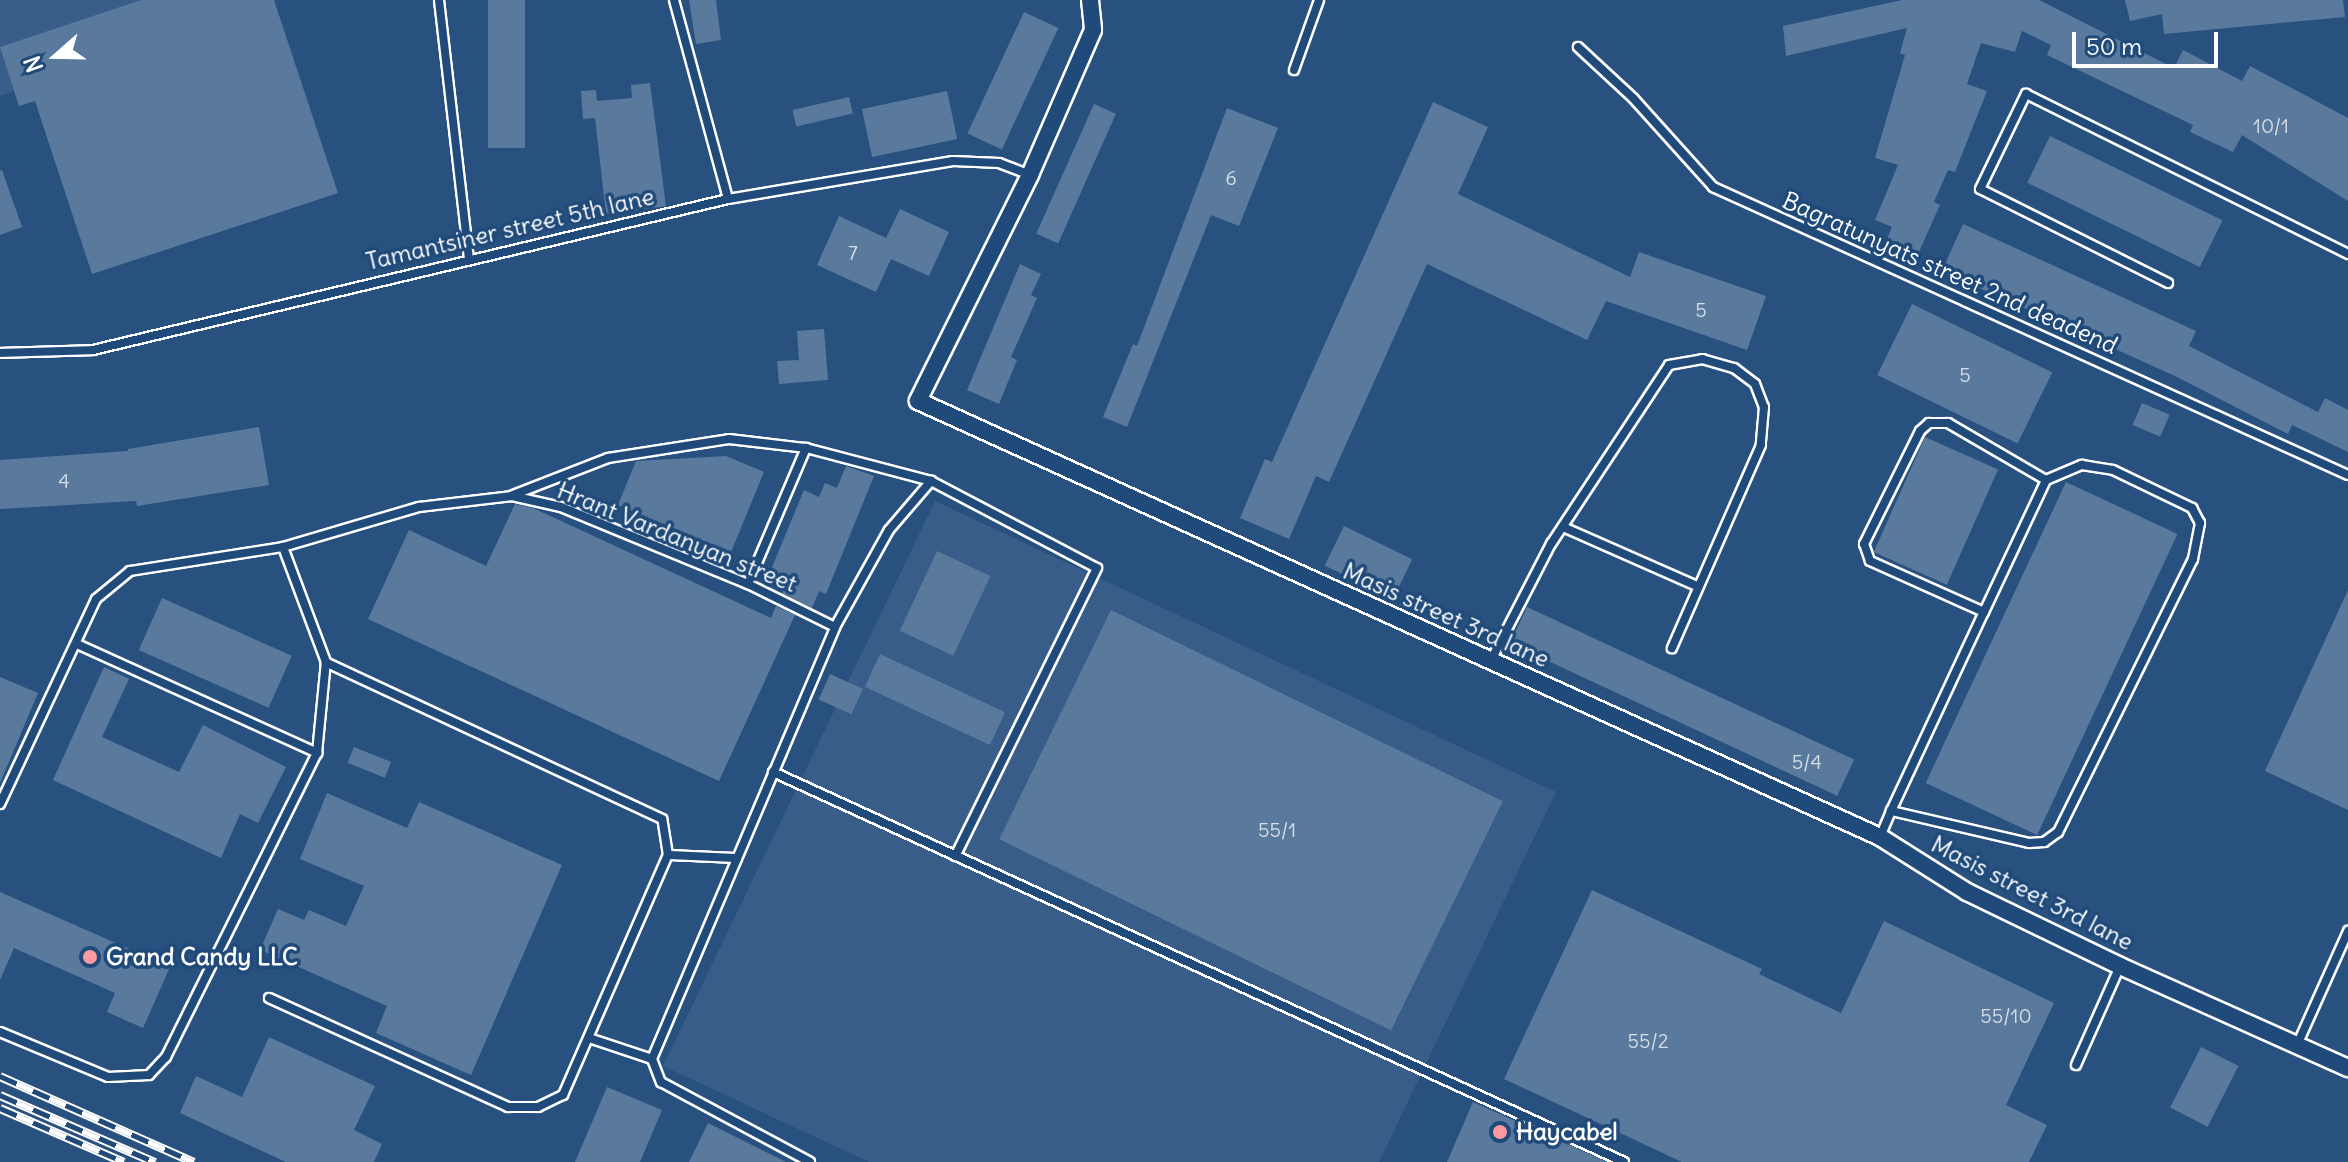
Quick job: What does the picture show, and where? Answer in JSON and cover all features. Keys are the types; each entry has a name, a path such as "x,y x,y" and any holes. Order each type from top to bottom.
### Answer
{"street":[{"name":"Masis street 3rd lane","path":"1090,0 1093,30 1030,175 918,401 1880,837 1967,892 2120,966 2298,1043 2348,1068"}],"lane":[{"path":"439,0 469,258"},
{"path":"674,0 728,199"},
{"path":"1294,70 1319,0"},
{"name":"Bagratunyats street 2nd deadend","path":"1578,47 1633,98 1713,187 2348,475"},
{"path":"2168,283 1980,189 2026,94 2348,254"},
{"name":"Tamantsiner street 5th lane","path":"0,353 93,350 469,258 728,199 953,161 999,163 1030,175"},
{"path":"1491,661 1551,544 1669,365 1702,359 1734,368 1755,384 1764,407 1761,445 1672,648"},
{"path":"1984,612 1870,561 1864,544 1920,431 1929,423 1948,423 2046,480"},
{"path":"512,496 608,458 729,439 806,448 931,481 1097,568 955,856"},
{"path":"748,584 806,448"},
{"path":"1880,837 1891,811 2046,480 2082,465 2113,470 2192,508 2200,523 2193,559 2058,832 2044,842 2029,843 1891,811"},
{"path":"810,1162 661,1082 652,1059 835,627 889,530 931,481"},
{"name":"Hrant Vardanyan street","path":"0,804 96,599 130,571 283,547 419,507 512,496 561,507 748,584 835,627"},
{"path":"1563,527 1697,586"},
{"path":"0,1032 108,1077 149,1075 166,1057 317,753 326,662 283,547"},
{"path":"77,644 317,753"},
{"path":"269,998 508,1107 538,1107 563,1095 668,855 662,819 326,662"},
{"path":"773,772 1624,1162"},
{"path":"668,855 737,858"},
{"path":"2298,1043 2348,931"},
{"path":"2076,1065 2120,966"},
{"path":"589,1038 652,1059"}],"shaded area":[{"path":"0,0 270,0 0,96"},
{"path":"935,501 1556,792 1379,1162 869,1162 663,1066"}],"building":[{"path":"141,0 274,0 338,193 92,274 35,101 19,106 0,47"},
{"path":"488,0 525,0 525,148 488,148"},
{"path":"689,0 716,0 721,40 696,44"},
{"path":"1902,0 2039,0 2174,68 2183,50 2242,81 2250,66 2348,118 2348,201 2242,135 2233,152 2190,132 2193,125 2047,55 2051,45 2022,31 2015,52 1981,43 1967,84 1987,91 1955,172 1948,170 1934,202 1940,205 1917,256 1886,242 1892,227 1875,220 1898,165 1875,158 1905,55 1900,53 1907,28 1786,56 1783,26"},
{"path":"2125,0 2343,0 2345,17 2164,34 2162,14 2130,21"},
{"path":"1024,12 1058,28 1002,150 967,133"},
{"path":"650,83 666,206 606,214 595,118 583,119 581,91 596,90 597,101 632,98 631,85"},
{"path":"947,91 957,139 872,157 862,109"},
{"path":"849,97 853,114 796,127 792,110"},
{"path":"1433,102 1488,127 1458,194 1630,277 1639,252 1766,296 1747,350 1606,301 1587,340 1427,264 1329,482 1316,476 1289,539 1240,518 1265,459 1272,462"},
{"path":"1094,104 1116,114 1058,243 1036,234"},
{"path":"1227,108 1278,128 1239,226 1211,215 1127,427 1103,417 1133,344 1137,346"},
{"path":"2050,136 2223,220 2200,267 2027,183"},
{"path":"0,171 22,227 0,235"},
{"path":"900,209 949,232 929,276 891,259 876,292 817,265 839,216 886,238"},
{"path":"1963,224 2196,331 2189,346 2318,412 2325,398 2348,410 2348,452 2292,425 2288,434 2175,376 1942,271"},
{"path":"1020,264 1041,274 1031,295 1037,298 1011,357 1017,360 999,404 967,390"},
{"path":"1912,304 2052,372 2018,443 1877,375"},
{"path":"824,329 828,380 779,384 777,361 799,360 797,331"},
{"path":"2142,403 2170,415 2160,437 2133,425"},
{"path":"259,427 269,485 137,506 136,501 0,509 0,460 128,451"},
{"path":"1925,437 1998,470 1947,585 1874,552"},
{"path":"726,456 764,472 731,552 618,505 636,461"},
{"path":"846,466 874,476 826,594 819,591 812,608 782,593 787,579 770,572 804,490 819,497 825,483 837,488"},
{"path":"2066,482 2177,534 2037,835 1926,783"},
{"path":"515,504 533,508 771,618 776,606 795,615 719,781 368,619 409,530 486,566"},
{"path":"1344,526 1412,559 1393,599 1325,566"},
{"path":"937,551 990,576 953,656 900,631"},
{"path":"2348,590 2348,810 2265,771"},
{"path":"162,598 292,656 269,708 139,650"},
{"path":"1527,607 1854,760 1837,796 1510,643"},
{"path":"1111,610 1503,801 1391,1030 999,839"},
{"path":"880,654 1005,712 990,745 865,687"},
{"path":"104,667 129,679 102,737 179,772 203,725 286,767 258,823 240,814 221,858 53,780"},
{"path":"830,674 863,689 851,714 819,700"},
{"path":"0,677 38,693 0,783"},
{"path":"354,747 391,762 385,778 348,763"},
{"path":"327,793 407,828 419,802 562,865 471,1075 376,1033 387,1006 260,950 278,909 304,920 309,910 346,926 364,886 300,859"},
{"path":"1592,890 1762,969 1759,974 1841,1013 1884,921 2054,1003 2006,1105 2047,1125 2029,1162 1682,1162 1504,1079"},
{"name":"Grand Candy LLC","path":"0,892 170,967 143,1028 107,1012 115,993 14,948 0,980"},
{"path":"269,1037 375,1086 354,1130 382,1144 374,1162 286,1162 180,1113 196,1076 242,1097"},
{"path":"2201,1047 2238,1066 2208,1127 2170,1108"},
{"path":"607,1087 662,1110 640,1162 575,1162"},
{"name":"Haycabel","path":"1473,1102 1607,1162 1447,1162"},
{"path":"708,1123 786,1162 689,1162"}],"railway":[{"path":"0,1076 194,1162"},
{"path":"0,1095 155,1162"},
{"path":"0,1108 124,1162"}],"place":[{"name":"Grand Candy LLC","path":"90,957"},
{"name":"Haycabel","path":"1500,1132"}]}
